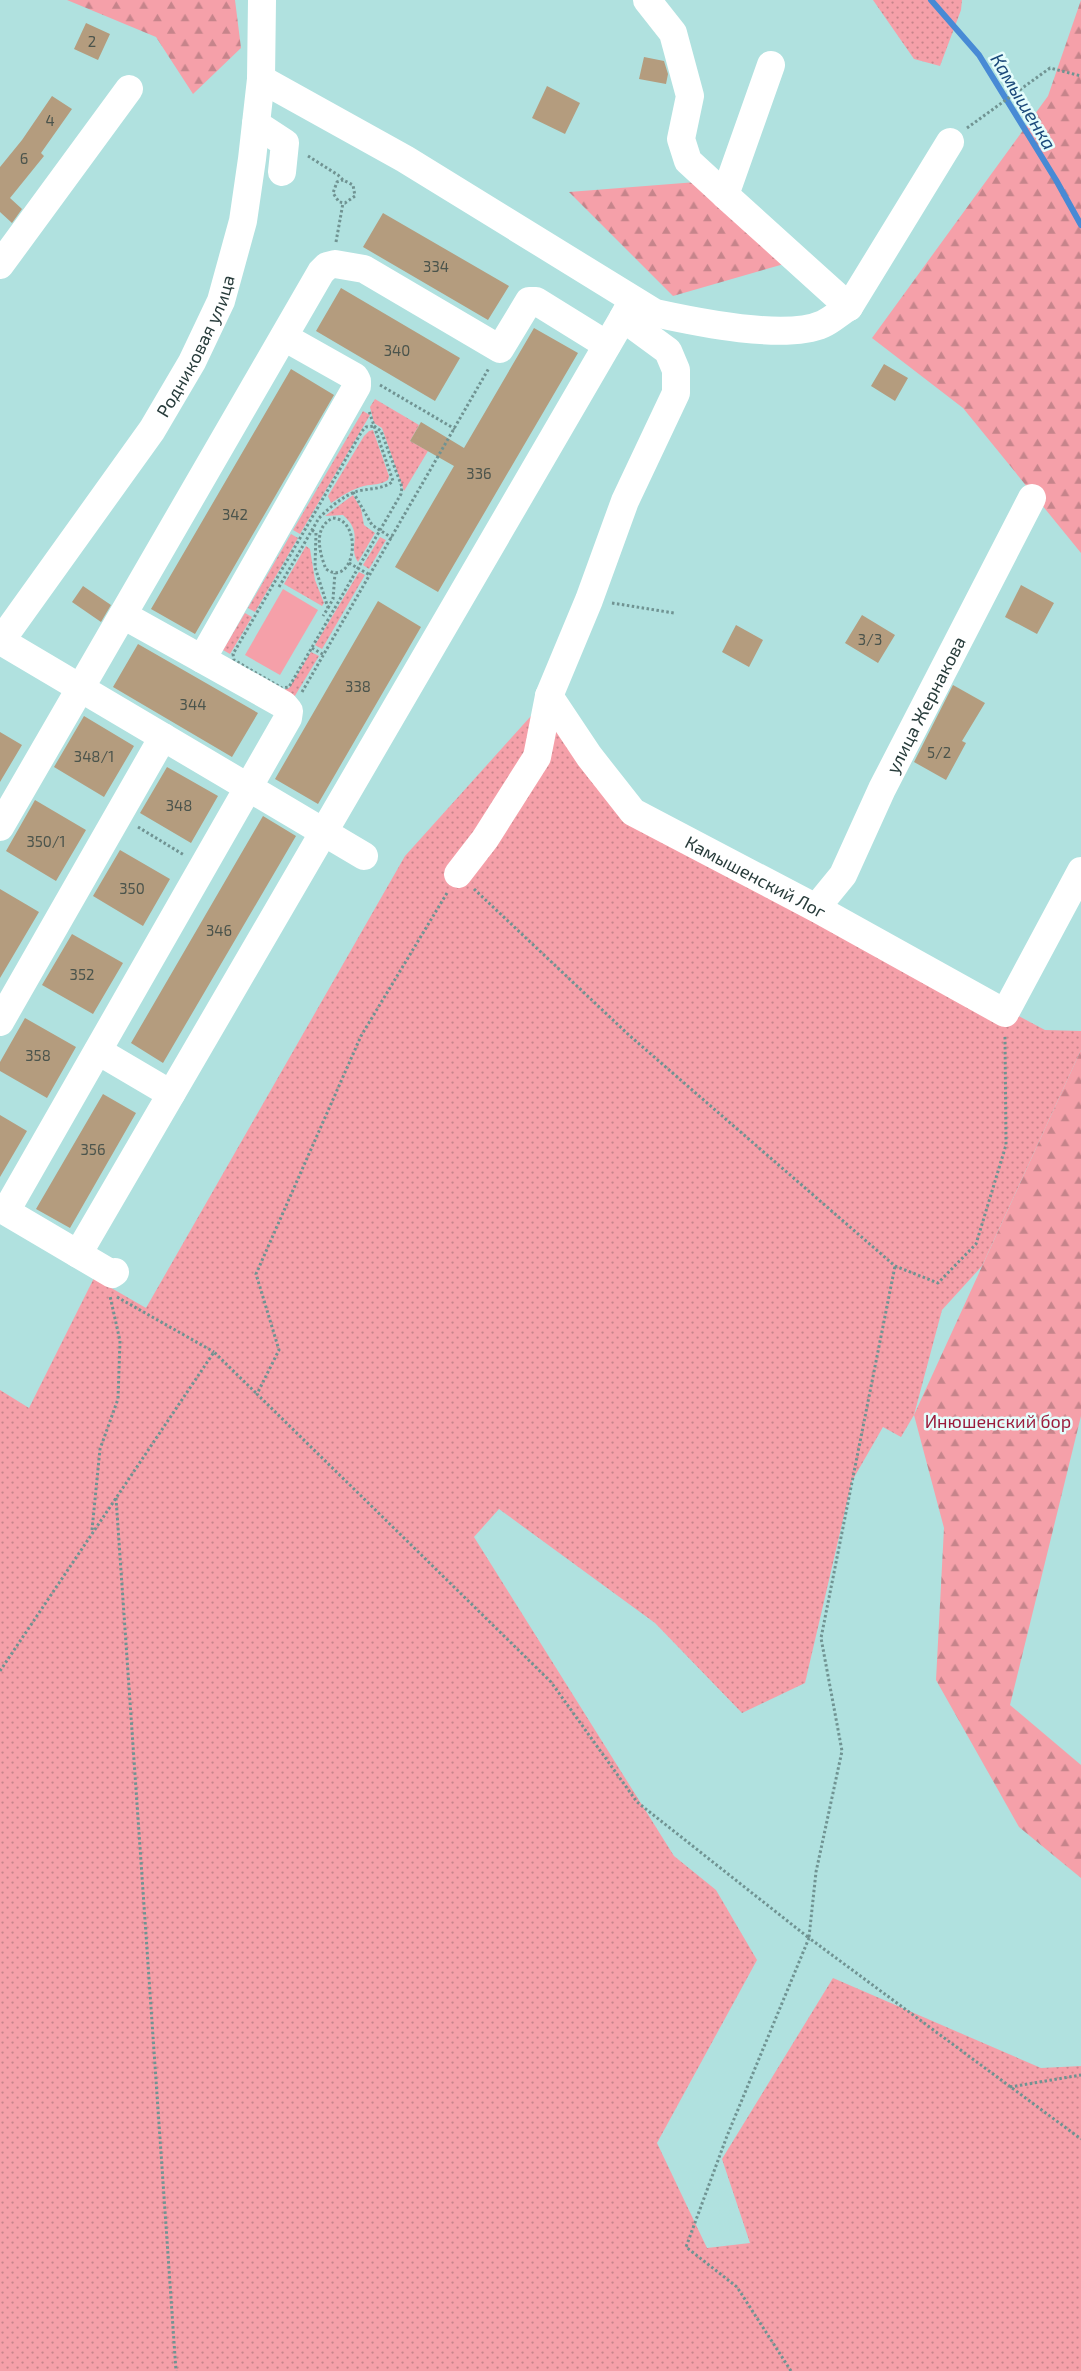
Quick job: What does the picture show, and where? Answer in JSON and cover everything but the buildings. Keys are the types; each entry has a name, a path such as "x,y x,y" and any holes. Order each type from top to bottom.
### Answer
{"street":[{"name":"Родниковая улица","path":"0,641 152,430 192,362 221,301 244,220 260,79 262,0"},
{"path":"647,0 673,33 690,96 681,139 688,161 849,307"},
{"path":"724,195 771,65"},
{"path":"260,79 405,160 628,309 668,352 676,370 676,392 625,501 590,600 549,696 537,757 485,839 458,874"},
{"path":"0,265 129,89"},
{"path":"256,124 284,143 282,172"},
{"path":"628,309 698,322 792,330 822,324 849,307 950,142"},
{"path":"0,827 321,272 327,266 335,264 364,269 500,349 529,301 536,301 607,345"},
{"path":"78,1254 628,309"},
{"path":"202,659 358,381 355,377 284,336"},
{"name":"улица Жернакова","path":"816,908 842,875 882,789 1032,498"},
{"path":"113,1273 3,1210 98,1050 288,718 289,711 284,705 123,615"},
{"path":"0,641 364,856"},
{"name":"Камышенский Лог","path":"549,696 590,756 634,812 816,908 1005,1013"},
{"path":"0,1022 163,737"},
{"path":"1005,1013 1081,871"},
{"path":"98,1050 171,1094"}],"path":[{"path":"950,142 1050,68 1081,76"},
{"path":"310,157 338,175 342,180"},
{"path":"342,180 349,181 356,190 351,201 343,203 335,198 333,193 337,182 342,180"},
{"path":"335,244 343,203"},
{"path":"289,711 296,704 500,349"},
{"path":"358,381 374,382 455,429"},
{"path":"279,587 314,531 319,518 329,508 354,492 382,486 393,480 370,411"},
{"path":"374,426 381,431 402,491 312,648 286,688 259,675 233,657 362,431 366,427 374,426"},
{"path":"354,492 372,525 392,538"},
{"path":"340,519 346,523 350,531 352,547 349,563 345,570 335,573 326,569 322,559 320,536 321,529 327,521 340,519"},
{"path":"314,531 320,536"},
{"path":"314,531 315,567 328,608"},
{"path":"300,538 306,541"},
{"path":"349,563 370,575"},
{"path":"324,616 333,599 335,573"},
{"path":"590,600 674,613"},
{"path":"312,648 324,655"},
{"path":"118,816 203,866"},
{"path":"257,1394 280,1350 256,1274 361,1036 458,874 630,1036 895,1266 938,1283 976,1244 1006,1145 1005,1013"},
{"path":"791,2371 737,2287 686,2247 727,2136 809,1938 816,1872 842,1751 821,1638 895,1266"},
{"path":"92,1533 100,1448 118,1399 120,1341 109,1293 214,1352 551,1682 637,1802 809,1938 1081,2139"},
{"path":"0,1671 214,1352"},
{"path":"116,1498 176,2371"},
{"path":"1010,2086 1081,2075"}],"green space":[{"path":"67,0 235,0 241,48 193,94 156,37"},
{"path":"873,0 962,0 961,10 940,66 914,59"},
{"path":"1081,0 1081,553 963,408 872,338 1048,96"},
{"path":"722,180 784,264 673,296 569,192"},
{"path":"375,399 419,425 410,441 428,451 404,491 382,428 374,423 370,407"},
{"path":"363,411 370,415 300,534 293,530"},
{"path":"373,430 389,476 388,480 380,484 355,489 331,503 328,496 364,436"},
{"path":"353,495 361,509 364,525 375,533 358,562 354,551 355,534 350,522 343,515 325,516"},
{"path":"291,534 298,538 255,612 248,608"},
{"path":"380,537 386,540 369,569 363,565"},
{"path":"306,546 310,549 315,580 324,603 322,606 284,584"},
{"path":"359,572 365,575 322,649 315,645"},
{"path":"283,589 318,610 280,675 245,655"},
{"path":"245,613 252,617 230,654 223,650"},
{"path":"311,652 319,656 290,704 283,690 289,688"},
{"path":"549,696 634,812 1045,1030 1081,1031 1081,1050 982,1266 942,1310 914,1415 901,1437 883,1427 852,1481 805,1683 742,1713 655,1623 499,1509 474,1537 674,1856 716,1890 757,1960 657,2143 707,2248 750,2243 722,2159 833,1978 1041,2068 1081,2066 1081,2371 0,2371 0,1390 29,1408 94,1278 146,1308 405,856"},
{"name":"Инюшенский бор","path":"1081,1050 1081,1416 1010,1705 1081,1765 1081,1878 1019,1827 936,1680 944,1528 914,1415"}],"waterway":[{"name":"Камышенка","path":"931,0 979,55 1056,180 1081,225"}]}
